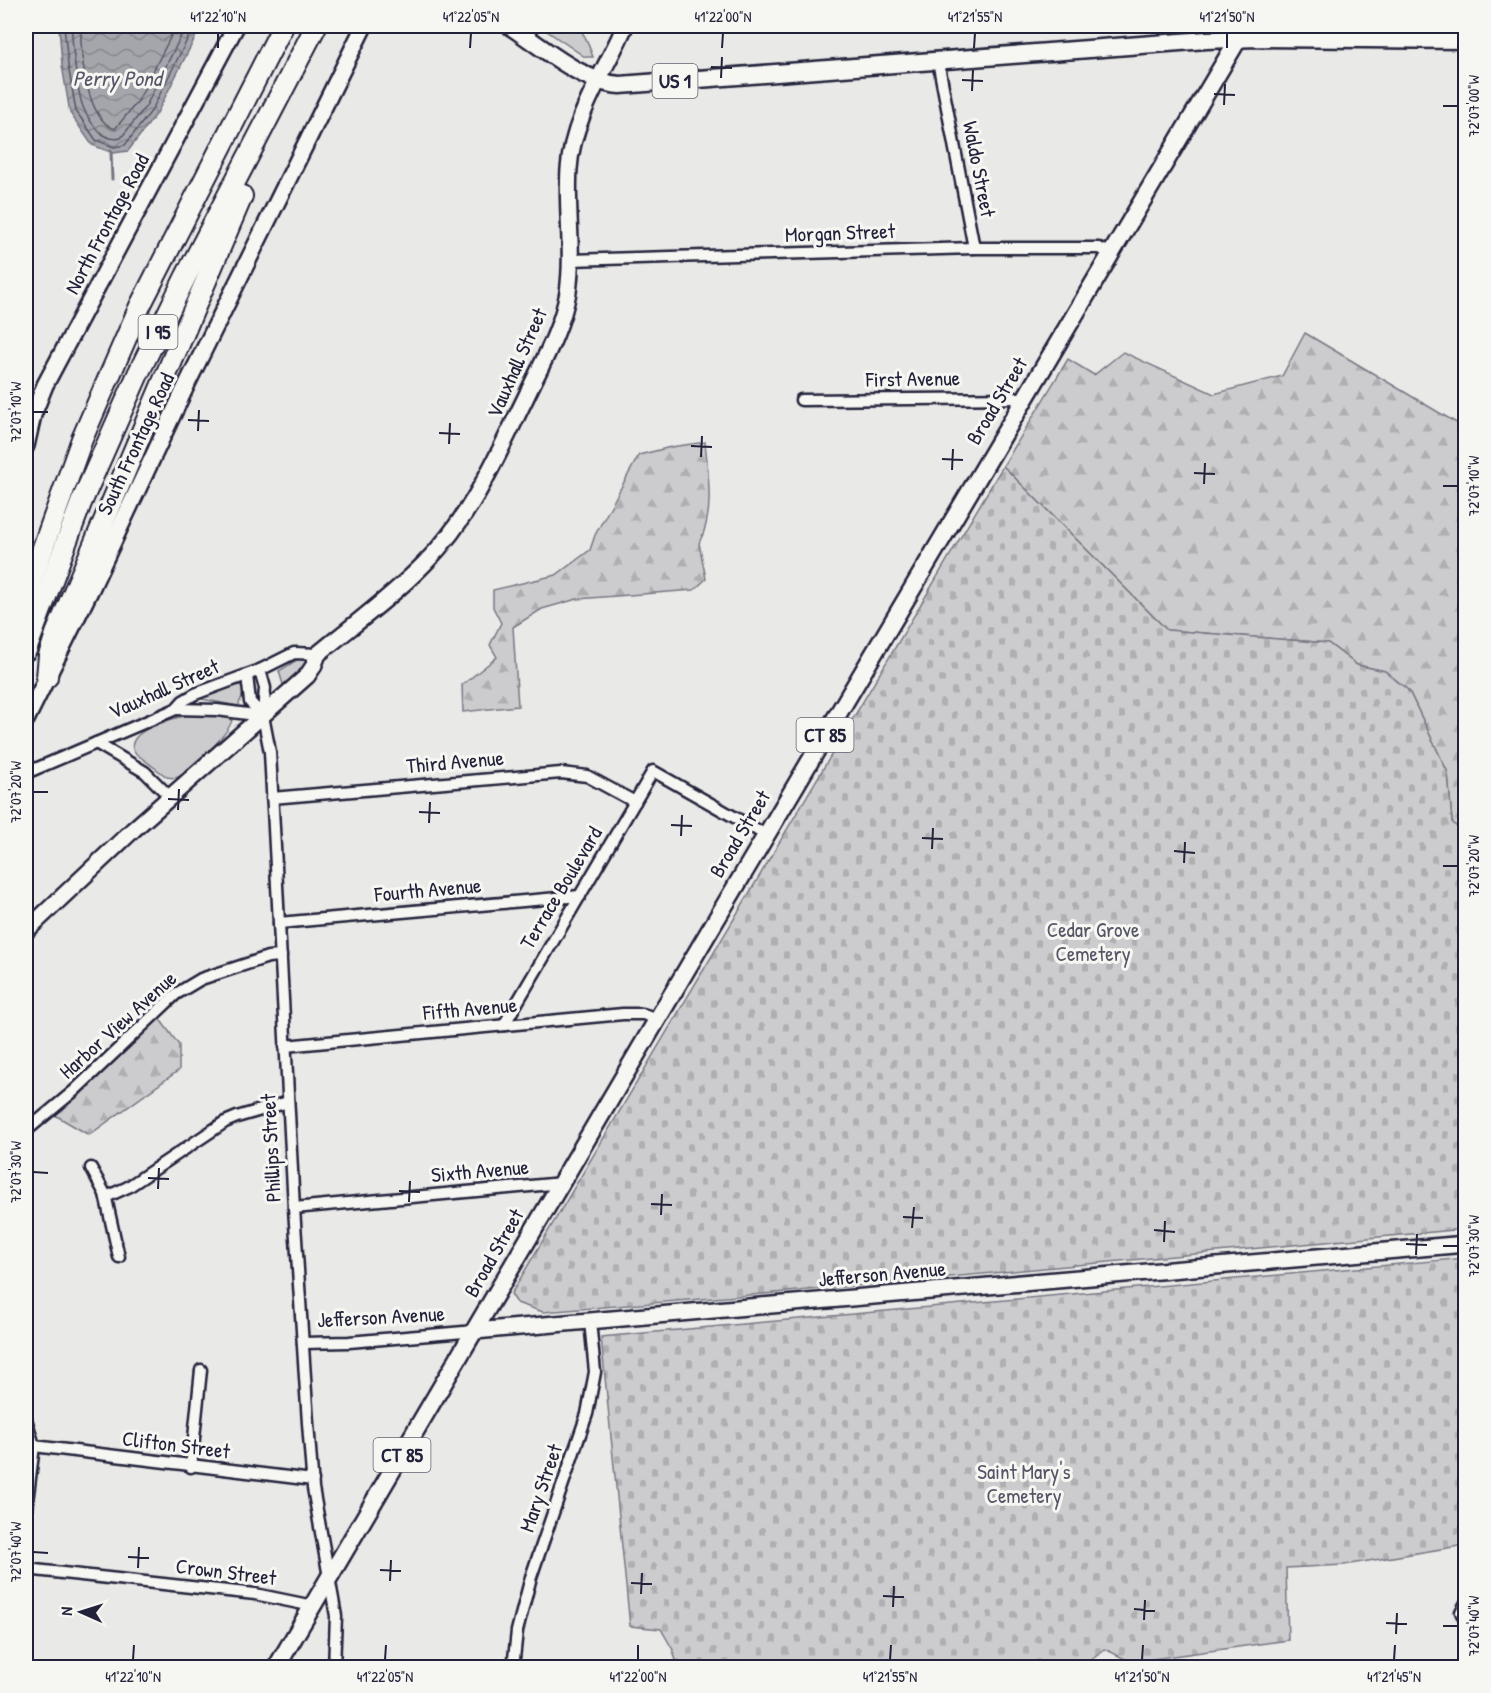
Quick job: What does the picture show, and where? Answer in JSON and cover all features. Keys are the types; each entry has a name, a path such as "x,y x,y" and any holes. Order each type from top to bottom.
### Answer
{"highway":[{"name":"I 95","path":"26,595 82,439 142,300 284,26"},
{"name":"I 95","path":"26,650 81,503 141,366 316,26"},
{"path":"47,676 56,634 232,215 268,144 280,96"}],"main road":[{"name":"North Frontage Road","path":"26,446 33,415 45,385 237,26"},
{"name":"South Frontage Road","path":"26,720 188,382 364,26"},
{"name":"Vauxhall Street","path":"26,931 170,797 309,674 318,654 426,563 460,521 489,476 552,345 562,317 568,292 570,260 569,168 584,112 625,26"},
{"name":"US 1","path":"520,28 574,69 599,81 614,85 938,61 1242,32 1466,40"},
{"name":"Broad Street","path":"276,1668 1242,32"},
{"name":"Jefferson Avenue","path":"475,1331 1466,1244"}],"street":[{"name":"Waldo Street","path":"938,61 974,248"},
{"name":"Morgan Street","path":"570,260 974,248 1098,248 1111,252"},
{"name":"First Avenue","path":"801,400 1025,398"},
{"name":"Vauxhall Street","path":"26,773 176,709 183,701 195,694 260,670 294,653 318,654"},
{"name":"Phillips Street","path":"260,670 265,688 263,716 270,752 294,1208 313,1480 336,1616 334,1668"},
{"name":"Phillips Street","path":"247,675 250,702 263,716"},
{"path":"176,709 217,710 263,716"},
{"name":"Vauxhall Street","path":"96,742 145,772 170,797"},
{"name":"Terrace Boulevard","path":"504,1025 653,771 766,835"},
{"name":"Third Avenue","path":"272,798 561,773 587,776 635,802"},
{"name":"Fourth Avenue","path":"279,923 580,896"},
{"name":"Harbor View Avenue","path":"26,1131 74,1090 176,994 190,984 268,957 281,956"},
{"name":"Fifth Avenue","path":"285,1046 634,1013 658,1018"},
{"path":"106,1197 128,1187 225,1122 288,1102"},
{"path":"92,1168 106,1197 119,1257"},
{"name":"Sixth Avenue","path":"294,1208 562,1183"},
{"name":"Mary Street","path":"513,1668 517,1631 531,1577 587,1413 595,1372 590,1321"},
{"name":"Jefferson Avenue","path":"303,1342 349,1342 475,1331"},
{"path":"191,1467 201,1370"},
{"path":"26,1419 34,1446 26,1510"},
{"name":"Clifton Street","path":"34,1446 191,1467 313,1480"},
{"name":"Crown Street","path":"26,1569 255,1594 313,1606"},
{"path":"1466,1603 1461,1612 1466,1622"}],"green space":[{"path":"544,26 578,28 585,37 593,57 585,57 547,31"},
{"path":"1305,333 1465,428 1465,836 1452,822 1448,773 1409,691 1385,671 1357,665 1328,643 1167,630 1003,466 1068,359 1094,375 1123,352 1214,394 1282,376"},
{"path":"705,442 709,507 704,532 699,543 706,579 694,590 577,599 542,609 513,627 518,706 463,712 462,685 497,657 490,645 501,623 493,607 493,590 556,575 590,550 595,535 639,455"},
{"name":"Cedar Grove Cemetery","path":"1003,466 1167,630 1328,643 1357,665 1385,671 1409,691 1448,773 1452,822 1465,836 1465,1229 787,1292 543,1312 517,1303 511,1294"},
{"path":"300,658 306,660 307,667 284,688 279,671"},
{"path":"243,684 246,687 238,706 201,699 202,696"},
{"path":"214,714 229,716 232,720 230,726 210,750 181,776 167,777 135,753 132,745 135,738 151,727 183,716"},
{"path":"159,1018 179,1045 179,1070 89,1135 55,1115"},
{"name":"Saint Mary's Cemetery","path":"1465,1258 1465,1545 1344,1565 1286,1568 1288,1640 1131,1662 1105,1649 1080,1667 953,1668 942,1661 901,1668 678,1668 673,1650 661,1629 630,1626 601,1337"}],"water":[{"name":"Perry Pond","path":"59,26 201,26 157,113 128,151 113,153 92,145 70,113 62,65"}],"waterway":[{"path":"111,151 112,179"}]}
